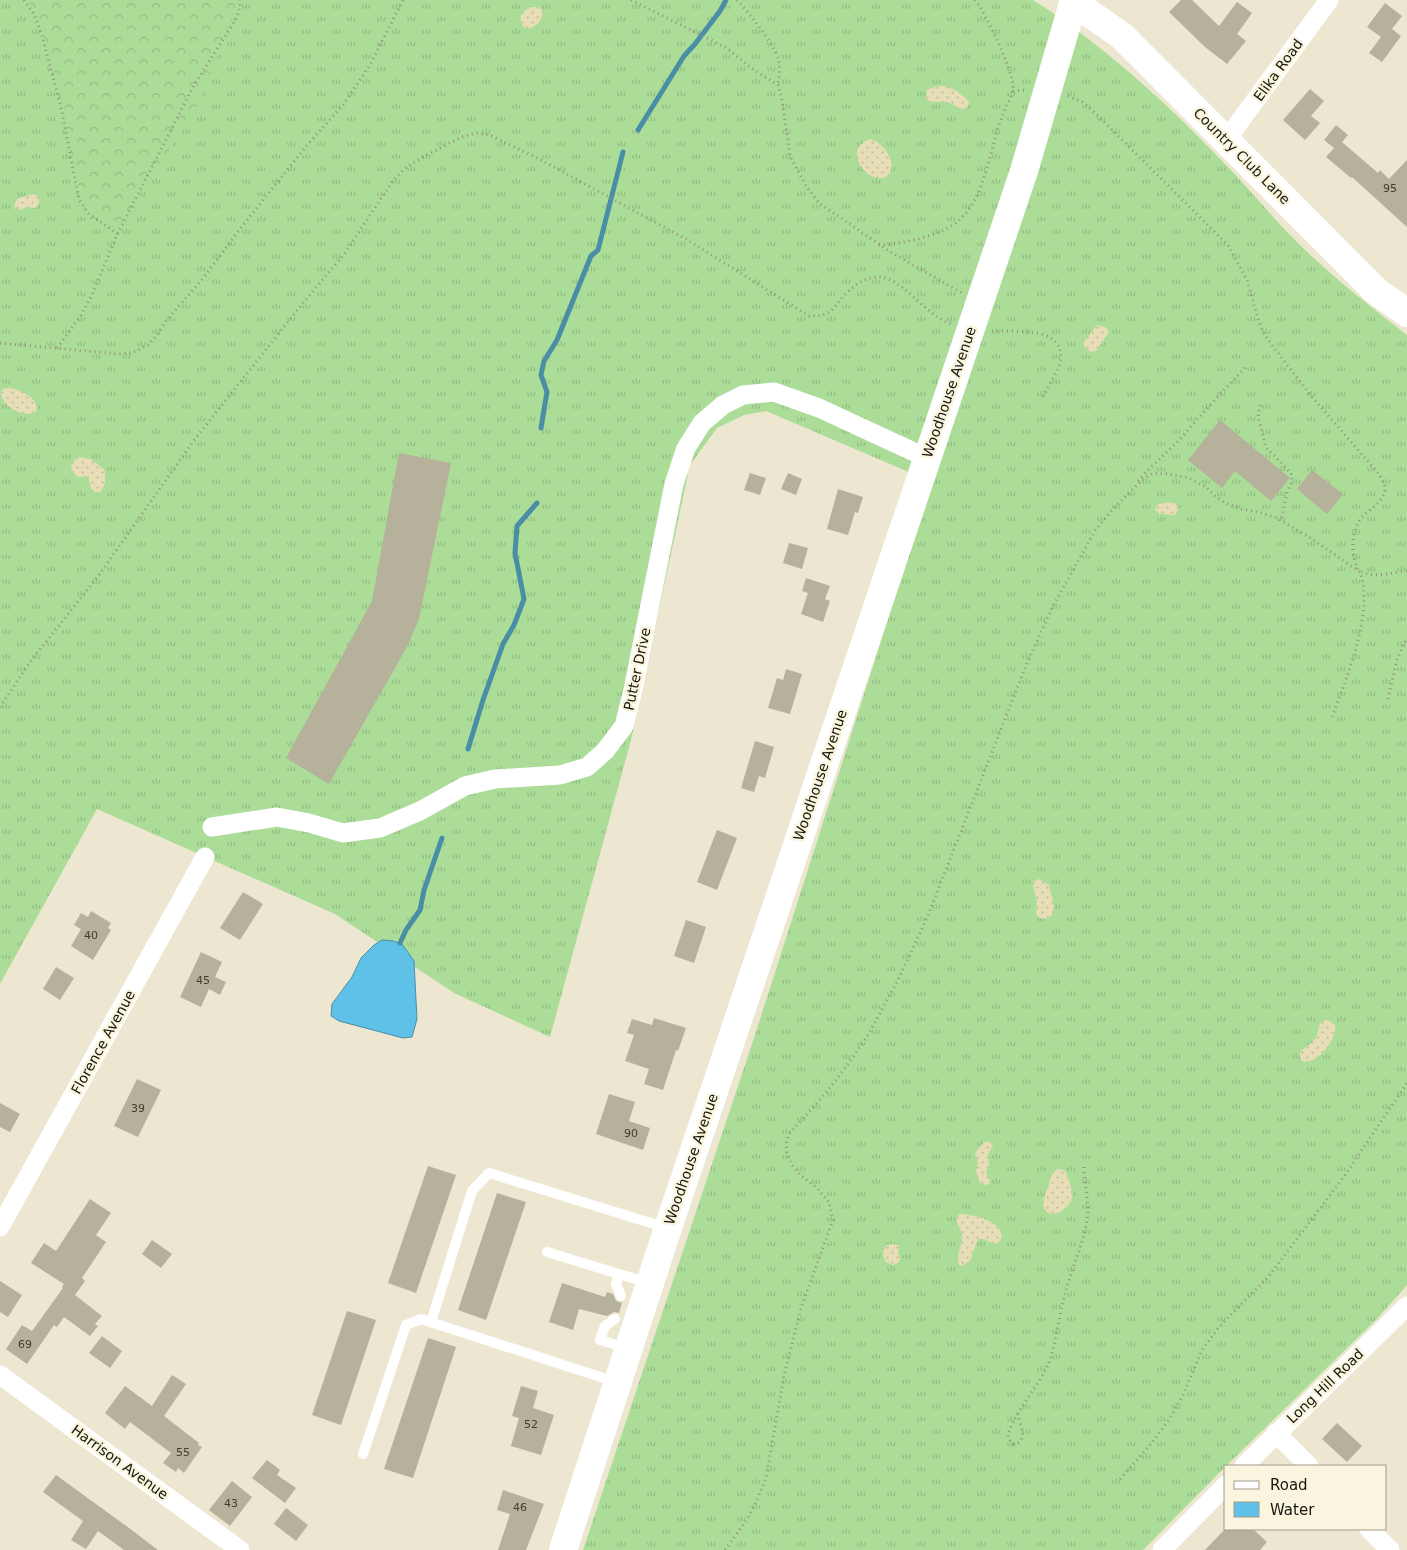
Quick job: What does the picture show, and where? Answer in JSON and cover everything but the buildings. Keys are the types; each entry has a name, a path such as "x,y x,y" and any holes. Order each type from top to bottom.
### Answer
{"main road":[{"name":"Country Club Lane","path":"1073,1 1122,36 1376,291 1407,313"},
{"name":"Woodhouse Avenue","path":"563,1550 668,1228 1024,171 1073,1"}],"street":[{"name":"Elika Road","path":"1226,140 1329,0"},
{"name":"Putter Drive","path":"212,827 277,817 309,823 343,833 380,828 420,812 465,786 495,779 560,775 587,767 605,751 624,726 633,690 674,484 686,448 702,423 723,405 744,396 774,392 819,408 926,458"},
{"name":"Florence Avenue","path":"0,1228 206,857"},
{"name":"Long Hill Road","path":"1245,1465 1407,1306"},
{"name":"Harrison Avenue","path":"0,1375 240,1550"},
{"path":"1276,1433 1308,1465"},
{"path":"1162,1550 1224,1487"},
{"path":"1370,1530 1390,1550"}],"lane":[{"path":"431,1322 472,1191 489,1172 668,1228"},
{"path":"547,1252 617,1279 650,1283"},
{"path":"608,1292 617,1279"},
{"path":"617,1279 621,1296"},
{"path":"602,1315 605,1326 600,1340 628,1349"},
{"path":"363,1454 406,1325 421,1319 617,1383"},
{"path":"605,1326 615,1319"}],"path":[{"path":"24,0 34,14 42,36 61,107 79,200 89,214 118,234"},
{"path":"56,348 80,317 92,295 118,234 194,85 236,19 240,8 240,0"},
{"path":"0,343 118,354 132,353 148,345 158,334 164,322 201,281 255,210 344,104 371,63 403,0"},
{"path":"631,0 725,47 754,70 778,85"},
{"path":"737,0 746,9 778,58 780,71 778,85 790,156 806,186 818,203 879,245 942,283 980,301"},
{"path":"879,245 902,243 946,229 964,216 973,204 988,165 1002,114 1011,99 1013,91 1013,83 1002,52 987,18 975,0"},
{"path":"1013,91 1047,91 1072,97 1092,110 1228,245 1247,280 1258,319 1267,338 1312,397 1379,474 1385,488 1384,494 1360,521 1353,540 1354,556 1364,591 1362,624 1331,720"},
{"path":"0,707 30,662 96,580 195,439 345,253 382,196 404,169 416,160 461,137 476,134 490,135 533,156 686,238 809,316 827,313 850,289 869,278 878,277 894,282 938,318 946,322 970,329 1044,334 1053,339 1058,346 1060,363 1042,398"},
{"path":"725,1550 746,1521 766,1478 784,1376 800,1308 833,1220 829,1202 792,1165 787,1154 786,1144 788,1139 793,1129 826,1093 851,1060 868,1035 896,984 927,918 1025,668 1052,608 1096,529 1150,467 1176,443 1222,390 1246,368"},
{"path":"1260,405 1258,417 1266,448 1292,475 1292,482 1287,492 1281,520"},
{"path":"1130,492 1153,473 1188,478 1205,486 1225,503 1281,520 1360,572 1377,575 1407,571"},
{"path":"1388,699 1398,659 1407,638"},
{"path":"1120,1479 1151,1444 1170,1418 1183,1395 1202,1350 1220,1327 1268,1276 1343,1178 1407,1082"},
{"path":"1018,1414 1022,1435 1018,1443 1013,1444 1008,1438 1008,1433 1018,1414 1034,1392 1048,1365 1066,1287 1084,1233 1087,1208 1084,1164"}],"green space":[{"path":"0,0 1033,0 1086,37 1159,99 1236,175 1303,248 1346,286 1407,335 1407,1285 1376,1320 1227,1465 1224,1465 1224,1468 1143,1550 583,1550 754,1038 932,482 766,411 744,415 717,428 690,465 631,740 550,1037 454,993 335,914 97,809 0,984"},
{"path":"29,0 237,0 234,13 194,114 142,190 128,224 106,229 86,217 41,28"}],"sand":[{"path":"531,7 539,7 543,12 538,23 527,29 522,25 521,16"},
{"path":"937,86 951,88 959,93 969,102 967,108 961,109 947,102 932,102 926,99 927,90"},
{"path":"870,139 884,148 892,165 888,175 882,178 874,177 867,173 861,167 858,159 857,151 861,144"},
{"path":"33,194 38,196 39,202 36,208 26,207 21,210 14,207 17,199"},
{"path":"1097,325 1107,328 1109,332 1096,351 1091,352 1085,348 1083,343"},
{"path":"7,387 21,391 29,396 37,407 36,412 25,414 8,406 4,402 1,391"},
{"path":"79,457 90,459 104,469 105,481 100,492 95,492 91,488 88,476 77,477 71,468 72,462"},
{"path":"1175,503 1179,508 1175,515 1160,514 1155,510 1157,505"},
{"path":"1039,879 1049,885 1054,906 1052,915 1046,919 1040,918 1036,914 1037,901 1033,886 1035,881"},
{"path":"1326,1020 1335,1025 1330,1043 1314,1059 1302,1061 1300,1052 1310,1044 1317,1034 1320,1024"},
{"path":"984,1142 990,1142 993,1146 988,1154 989,1166 986,1172 990,1180 989,1184 986,1185 980,1183 976,1171 978,1162 975,1153"},
{"path":"1058,1169 1064,1170 1068,1177 1072,1199 1059,1213 1050,1214 1044,1208 1044,1198 1052,1175"},
{"path":"960,1214 985,1219 995,1225 1002,1235 1000,1241 995,1244 978,1239 970,1261 961,1266 958,1257 962,1236 957,1219 957,1216"},
{"path":"887,1245 899,1246 900,1259 898,1263 893,1265 886,1262 882,1253"}],"water":[{"path":"382,940 402,944 414,961 417,1019 412,1037 403,1038 339,1021 331,1016 332,1004 352,977 361,958"}],"waterway":[{"path":"638,130 684,56 720,11 726,0"},
{"path":"541,428 547,392 541,375 544,361 557,340 591,256 598,250 623,152"},
{"path":"468,749 503,644 514,625 524,599 515,553 517,526 537,503"},
{"path":"400,943 406,930 420,910 424,890 442,838"}]}
